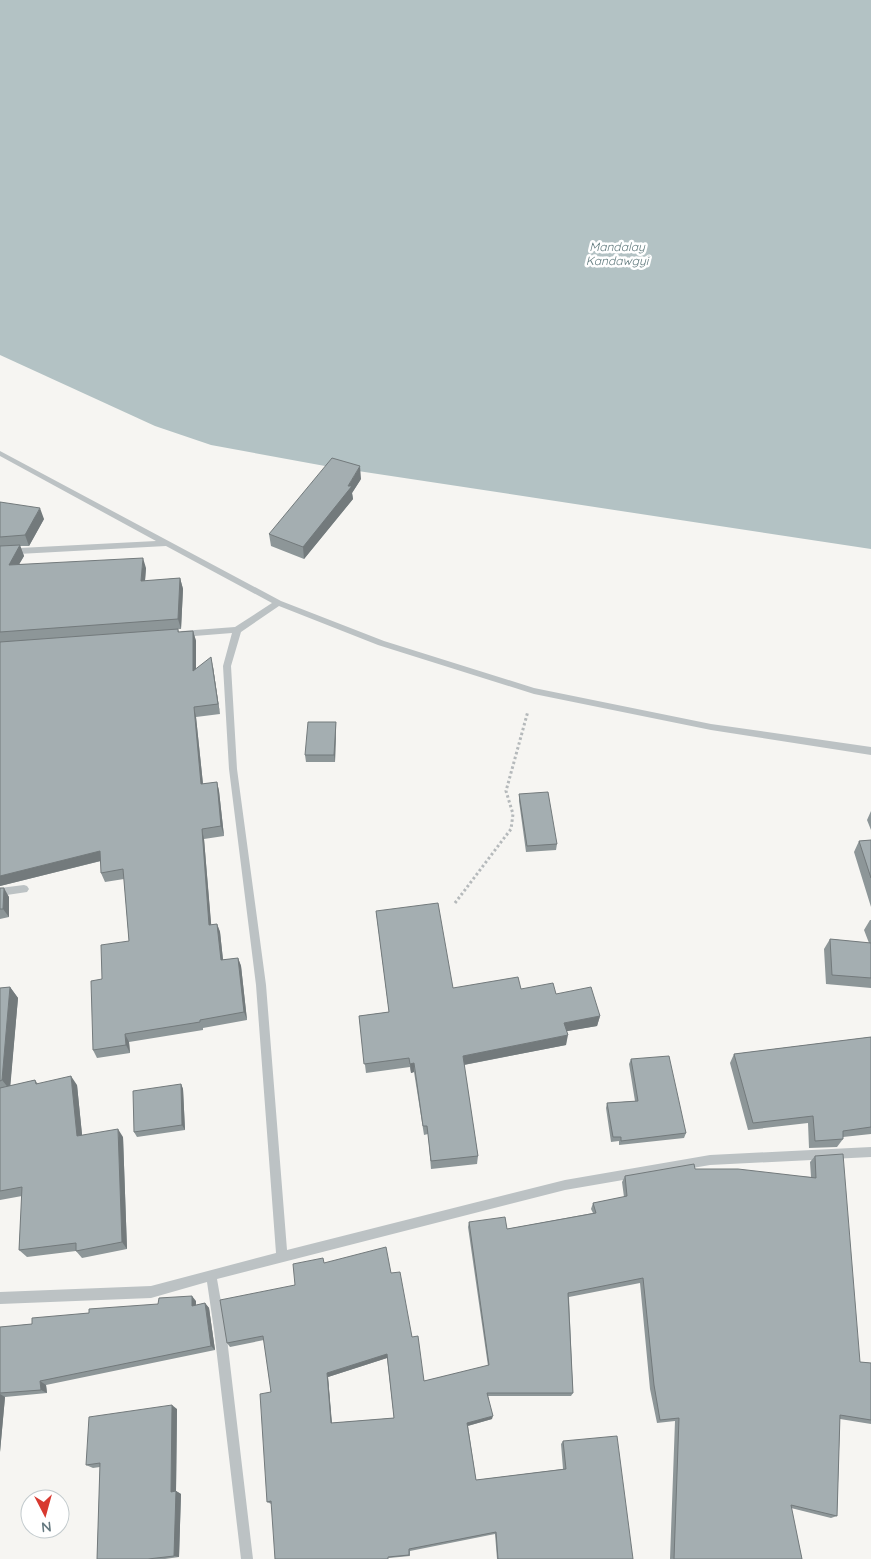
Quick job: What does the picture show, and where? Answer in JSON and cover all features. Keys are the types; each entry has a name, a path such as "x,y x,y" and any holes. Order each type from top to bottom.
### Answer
{"street":[{"path":"0,453 278,603 381,643 534,691 711,727 871,751"},
{"path":"0,552 167,543"},
{"path":"177,635 236,630 278,603"},
{"path":"236,630 227,666 233,769 261,985 282,1257"},
{"path":"0,892 24,889"},
{"path":"0,1298 151,1292 566,1185 710,1160 871,1152"},
{"path":"211,1275 220,1330 247,1559"}],"path":[{"path":"455,903 511,829 513,814 506,791 534,691"}],"water":[{"name":"Mandalay Kandawgyi","path":"0,0 871,0 871,549 325,466 211,445 155,426 0,355"}],"building":[{"path":"332,458 360,466 348,486 352,486 303,547 269,534"},
{"path":"0,502 40,508 25,535 0,537"},
{"path":"20,545 9,565 143,558 141,581 180,578 178,619 0,632 0,546"},
{"path":"178,629 178,632 193,631 193,671 211,657 218,704 194,707 201,784 217,782 221,826 202,829 209,925 217,924 221,960 238,958 244,1012 200,1020 200,1022 125,1034 126,1045 93,1050 91,981 102,979 101,945 129,941 123,869 101,873 100,851 0,876 0,642"},
{"path":"308,722 336,722 334,755 305,755"},
{"path":"548,792 557,844 527,846 519,794"},
{"path":"871,840 871,878 859,841"},
{"path":"0,888 4,888 3,909 0,909"},
{"path":"438,903 453,988 518,977 521,989 553,983 556,994 591,987 600,1016 564,1023 568,1035 463,1056 478,1156 431,1161 427,1126 423,1126 414,1063 410,1064 409,1058 364,1064 359,1016 389,1012 376,911"},
{"path":"830,939 871,943 871,978 832,975"},
{"path":"10,987 2,1080 0,1081 0,988"},
{"path":"871,1037 871,1127 843,1131 843,1139 815,1141 813,1116 753,1123 734,1054"},
{"path":"669,1056 686,1133 621,1141 621,1137 613,1137 607,1103 638,1101 631,1059"},
{"path":"71,1076 77,1136 118,1129 122,1242 76,1251 76,1243 19,1250 22,1187 0,1191 0,1088 35,1080 36,1084"},
{"path":"181,1084 182,1125 134,1132 133,1091"},
{"path":"843,1154 860,1362 871,1363 871,1420 840,1415 837,1516 791,1505 802,1559 674,1559 679,1418 660,1420 654,1385 643,1278 568,1293 573,1393 487,1393 493,1416 467,1423 476,1480 566,1469 563,1441 617,1436 633,1559 498,1559 496,1532 409,1549 409,1555 388,1557 388,1559 275,1559 271,1501 267,1502 260,1394 271,1392 263,1336 227,1343 220,1300 295,1285 293,1264 323,1258 324,1263 386,1247 391,1273 400,1272 412,1337 418,1336 424,1381 489,1365 469,1222 505,1217 507,1229 596,1213 593,1203 627,1196 625,1176 694,1164 695,1169 738,1169 816,1178 815,1156","holes":["387,1354 394,1418 331,1423 327,1373"]},
{"path":"192,1296 192,1306 205,1303 211,1346 40,1381 41,1390 0,1393 0,1327 32,1324 32,1318 89,1313 89,1309 158,1304 159,1298"},
{"path":"172,1405 171,1492 176,1491 174,1556 148,1559 97,1559 100,1463 86,1465 89,1417"}]}
